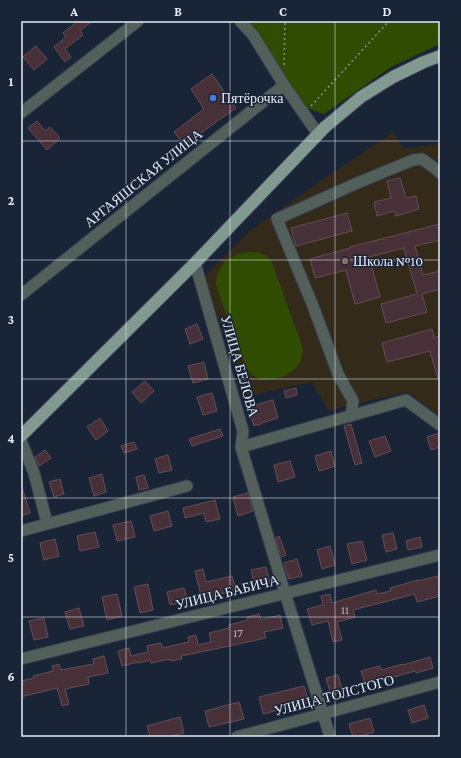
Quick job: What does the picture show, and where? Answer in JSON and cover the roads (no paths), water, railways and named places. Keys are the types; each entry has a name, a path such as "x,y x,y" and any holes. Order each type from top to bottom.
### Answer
{"main road":[{"path":"21,436 195,263 318,134 361,97 387,81 424,62 440,56"}],"street":[{"path":"21,113 138,21"},
{"path":"240,21 253,35 284,85 318,134"},
{"name":"АРГАЯШСКАЯ УЛИЦА","path":"21,295 284,85"},
{"path":"351,416 353,401 338,374 313,306 277,220 355,184 413,160 422,159 440,173"},
{"name":"УЛИЦА БЕЛОВА","path":"195,263 244,431 241,447 330,737"},
{"path":"241,447 406,400 440,425"},
{"path":"21,441 34,473 47,524"},
{"path":"21,530 187,486"},
{"name":"УЛИЦА БАБИЧА","path":"21,659 440,554"},
{"name":"УЛИЦА ТОЛСТОГО","path":"237,737 440,682"}],"place":[{"name":"Пятёрочка","path":"213,98"},
{"name":"Школа №10","path":"345,261"}]}
